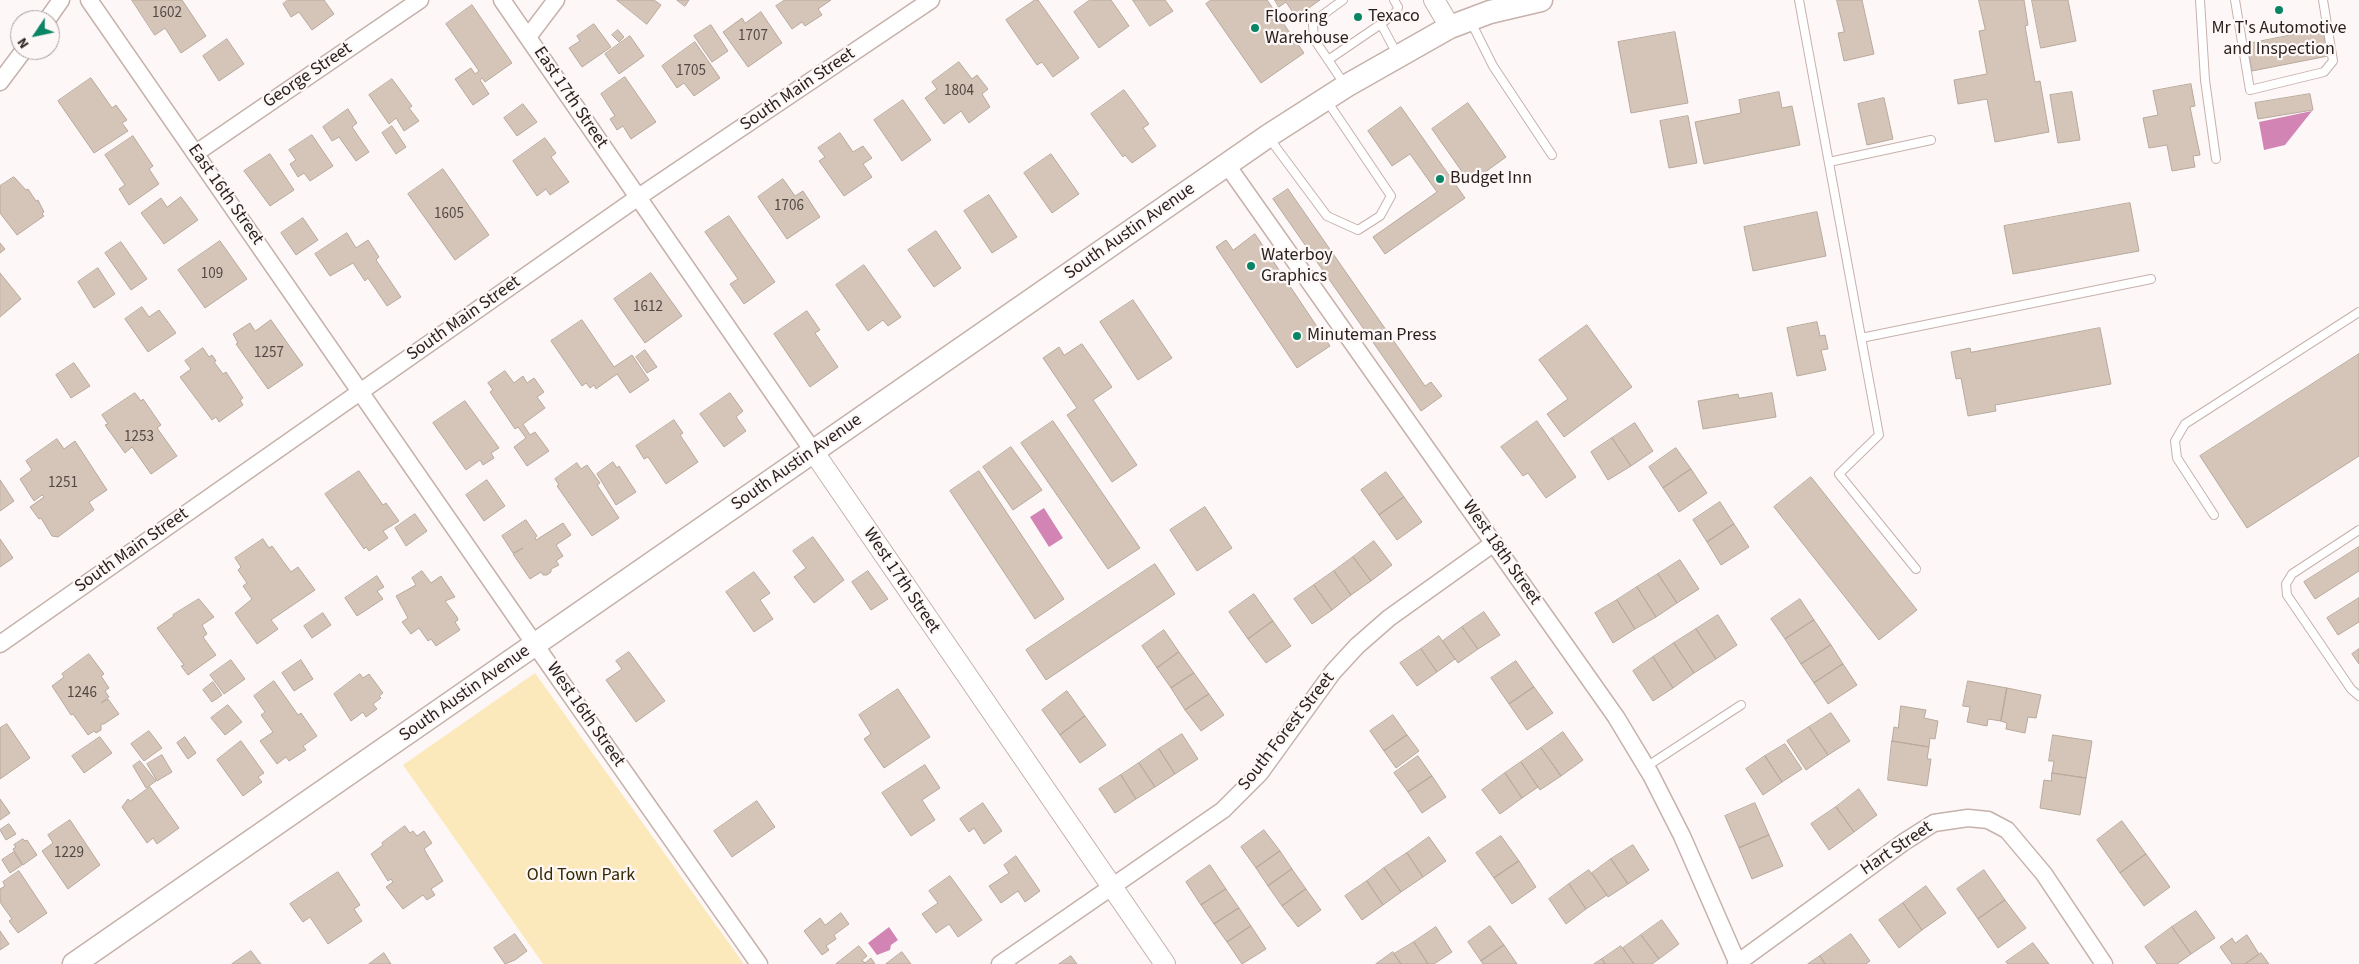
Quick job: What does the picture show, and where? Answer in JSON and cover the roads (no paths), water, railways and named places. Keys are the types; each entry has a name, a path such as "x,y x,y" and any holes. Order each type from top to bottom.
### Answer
{"main road":[{"name":"South Austin Avenue","path":"74,964 536,646 813,451 1268,136 1346,86 1398,56 1477,15 1541,0"}],"street":[{"name":"East 16th Street","path":"89,0 196,152 360,392"},
{"name":"George Street","path":"196,152 420,0"},
{"name":"East 17th Street","path":"502,0 637,198"},
{"path":"528,37 556,0"},
{"name":"South Main Street","path":"0,644 637,198 931,0"},
{"path":"1434,0 1477,15"},
{"path":"0,82 16,60"},
{"name":"West 18th Street","path":"1227,164 1616,717 1646,766 1682,836 1737,964"},
{"name":"West 17th Street","path":"637,198 1165,964"},
{"name":"West 16th Street","path":"360,392 759,964"},
{"name":"South Forest Street","path":"1000,964 1223,810 1260,773 1333,672 1357,646 1390,618 1494,543"},
{"name":"Hart Street","path":"1737,964 1934,822 1968,818 1988,820 2007,830 2044,874 2104,964"}],"lane":[{"path":"1343,0 1321,16 1313,25 1314,39 1346,86"},
{"path":"1328,60 1398,11 1394,0"},
{"path":"1799,0 1879,435 1839,474 1916,569"},
{"path":"2200,0 2205,80 2216,159"},
{"path":"2235,0 2250,90 2324,72 2333,61 2322,0"},
{"path":"1477,15 1493,66 1552,155"},
{"path":"1381,24 1398,56"},
{"path":"1268,136 1327,216 1358,230 1380,216 1391,196 1326,99"},
{"path":"1829,162 1931,140"},
{"path":"1861,338 2151,279"},
{"path":"2214,515 2177,458 2175,441 2185,424 2359,312"},
{"path":"2359,530 2292,574 2286,584 2287,595 2351,690 2359,696"},
{"path":"1646,766 1741,704"}],"place":[{"name":"Mr T's Automotive and Inspection","path":"2279,10"},
{"name":"Texaco","path":"1358,17"},
{"name":"Flooring Warehouse","path":"1255,28"},
{"name":"Budget Inn","path":"1440,179"},
{"name":"Waterboy Graphics","path":"1251,266"},
{"name":"Minuteman Press","path":"1297,336"}],"park label":[{"name":"Old Town Park","path":"581,876"}]}
